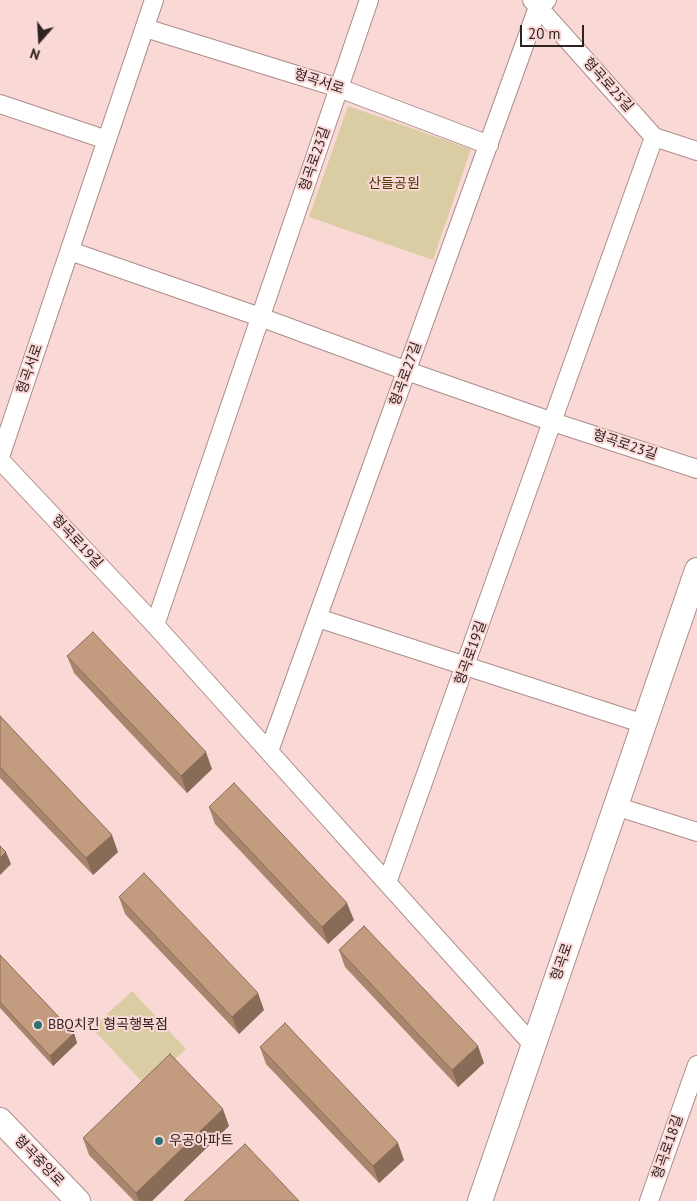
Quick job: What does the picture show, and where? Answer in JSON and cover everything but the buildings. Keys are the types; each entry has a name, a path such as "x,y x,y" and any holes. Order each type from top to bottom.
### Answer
{"street":[{"name":"형곡서로","path":"0,458 154,0"},
{"name":"형곡로23길","path":"260,317 369,0"},
{"name":"형곡로25길","path":"539,2 654,137"},
{"name":"형곡로27길","path":"269,751 539,2"},
{"name":"형곡서로","path":"145,28 339,88 489,145"},
{"path":"0,104 107,140"},
{"path":"553,422 654,137 697,151"},
{"name":"형곡로23길","path":"70,251 553,422 697,469"},
{"path":"155,624 260,317"},
{"name":"형곡로19길","path":"387,883 553,422"},
{"name":"형곡로19길","path":"0,458 155,624 533,1045"},
{"name":"형곡로","path":"480,1201 697,570"},
{"path":"318,618 644,724"},
{"path":"616,806 697,832"},
{"name":"형곡로18길","path":"649,1201 697,1065"},
{"name":"형곡중앙로","path":"0,1120 78,1201"}],"green space":[{"name":"산들공원","path":"348,106 471,149 433,260 309,217"},
{"path":"132,991 186,1049 146,1086 92,1028"}],"place":[{"name":"BBQ치킨 형곡행복점","path":"38,1025"},
{"name":"우공아파트","path":"159,1141"}]}
